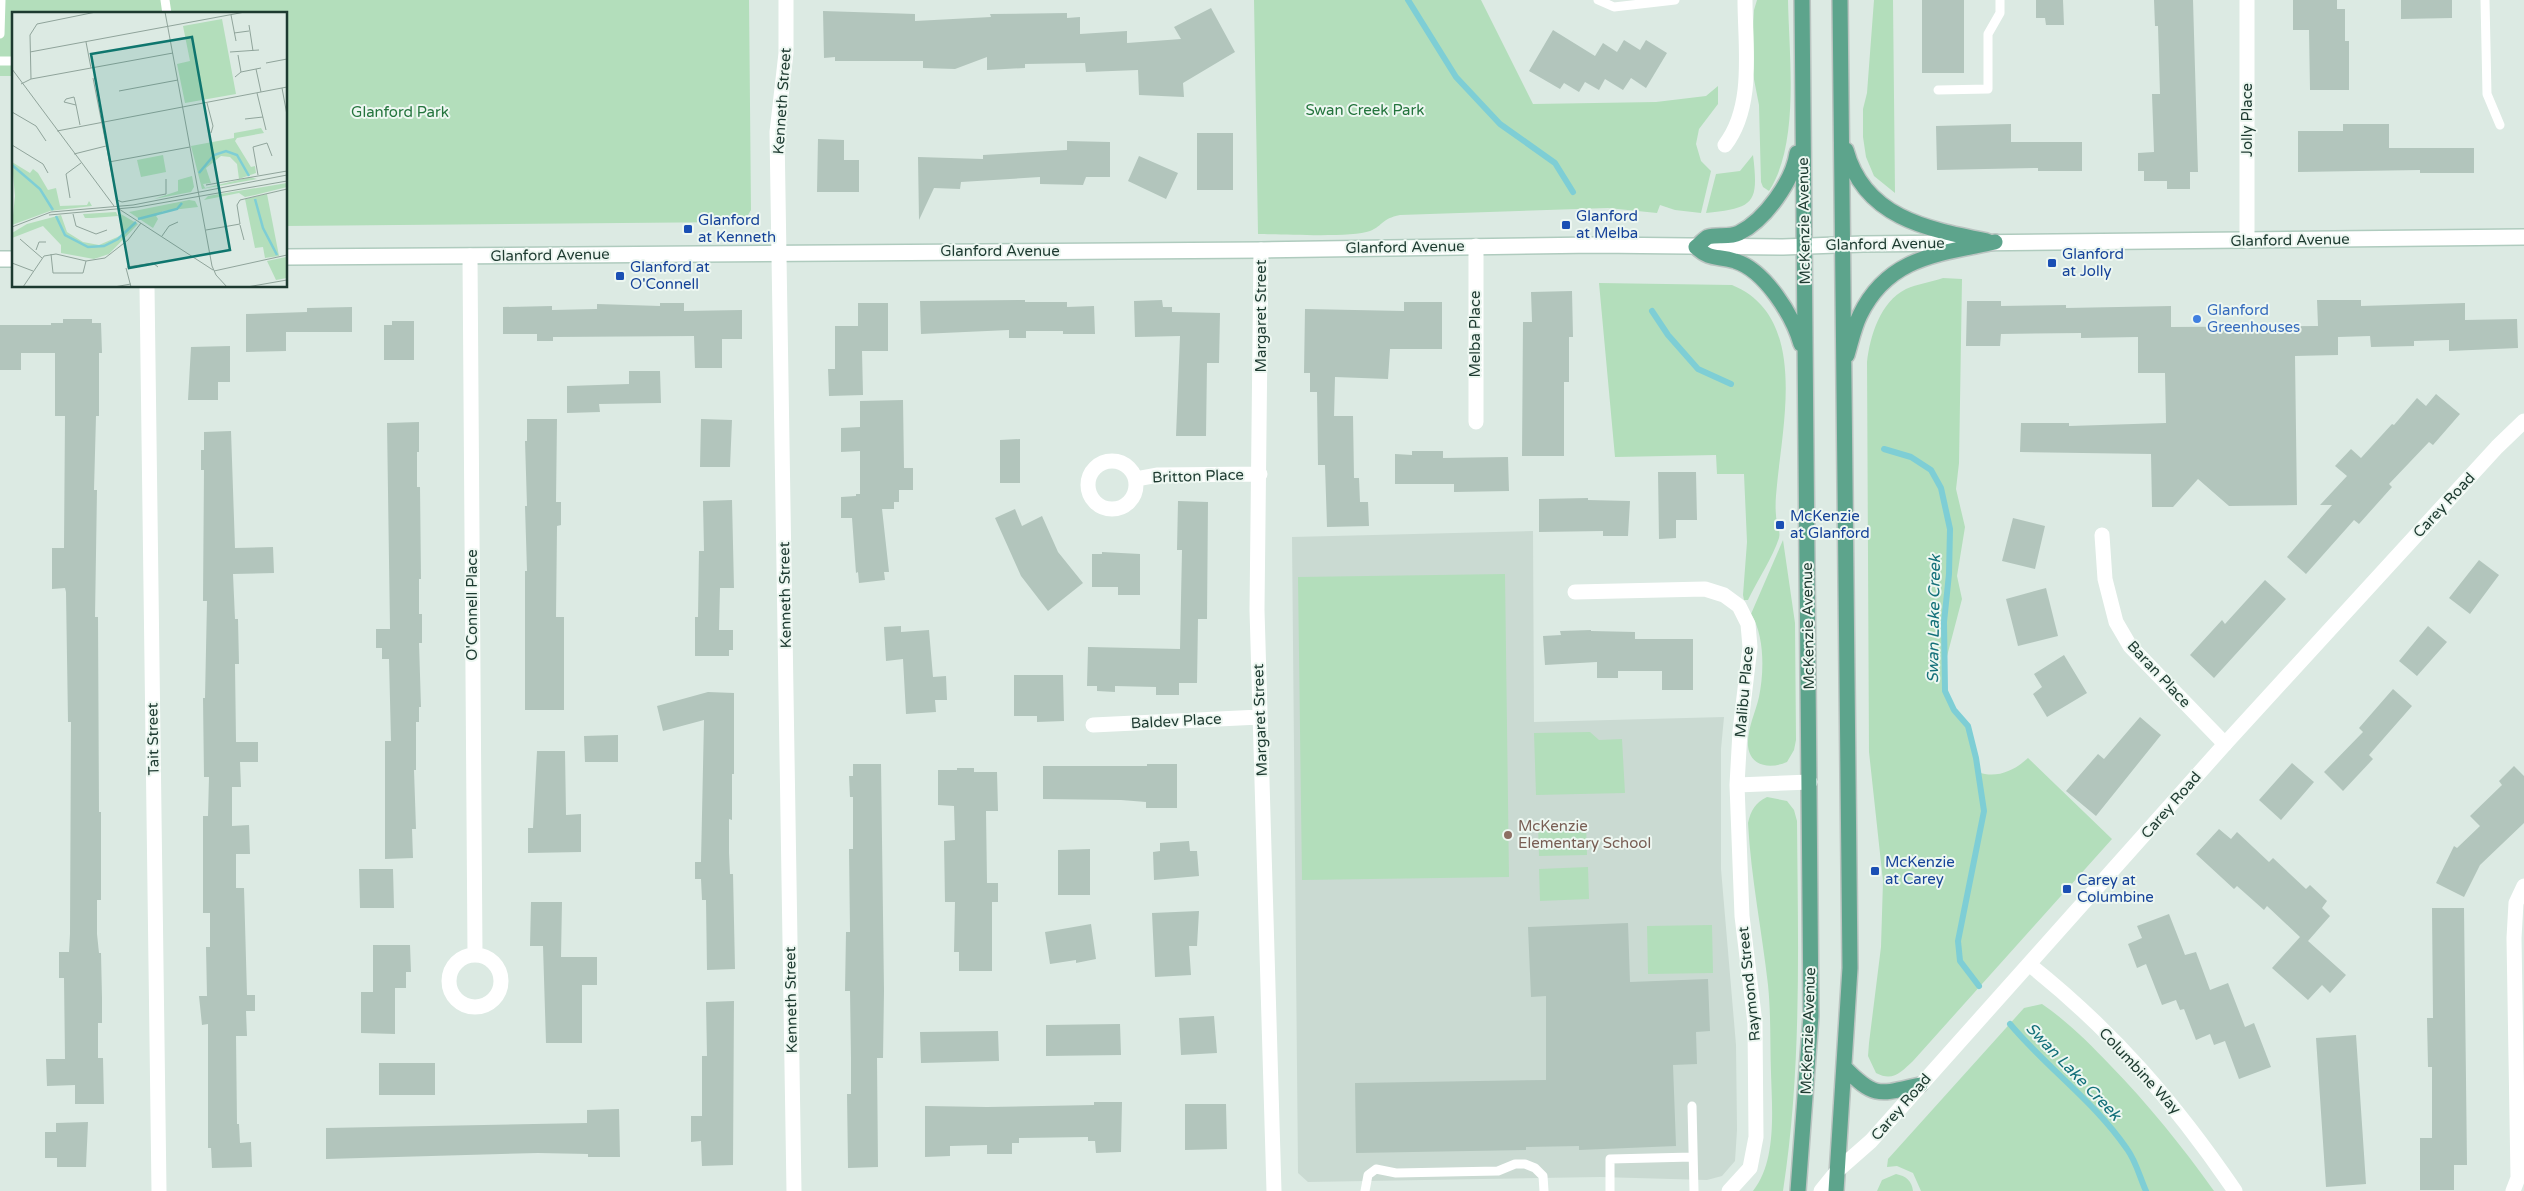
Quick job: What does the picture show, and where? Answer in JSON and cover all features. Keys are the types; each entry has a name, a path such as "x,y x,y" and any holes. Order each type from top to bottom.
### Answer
{"main road":[{"name":"McKenzie Avenue","path":"1798,1191 1811,1016 1802,0"},
{"path":"1836,1191 1850,968 1840,0"},
{"path":"1803,120 1795,168 1781,192 1760,216 1739,233 1707,237 1696,247 1706,257 1736,261 1744,265 1772,291 1791,317 1805,362"},
{"path":"1841,129 1853,172 1860,184 1876,200 1914,223 1950,234 1995,242"},
{"path":"1843,368 1859,316 1874,290 1895,271 1932,256 1995,242"},
{"path":"1845,1068 1864,1088 1879,1092 1886,1093 1920,1084"}],"street":[{"name":"Kenneth Street","path":"786,0 786,53 777,132 794,1191"},
{"path":"1725,145 1733,135 1744,95 1745,0"},
{"name":"Jolly Place","path":"2247,0 2247,241"},
{"name":"Glanford Avenue","path":"288,257 1261,250 1596,245 1696,247 2524,237"},
{"name":"Melba Place","path":"1476,246 1476,422"},
{"name":"Margaret Street","path":"1261,250 1258,610 1274,1191"},
{"name":"O'Connell Place","path":"470,256 475,954"},
{"name":"Tait Street","path":"148,288 159,1191"},
{"name":"Carey Road","path":"1821,1191 1838,1170 1871,1141 1920,1084 2030,965 2225,744 2497,447 2524,421"},
{"name":"Britton Place","path":"1136,479 1158,475 1260,474"},
{"name":"Baran Place","path":"2102,536 2107,588 2116,622 2130,646 2225,744"},
{"name":"Malibu Place","path":"1575,592 1705,589 1724,595 1738,606 1748,624 1750,647 1740,731 1737,785"},
{"name":"Baldev Place","path":"1093,725 1260,717"},
{"path":"1737,785 1810,782"},
{"name":"Raymond Street","path":"1729,1191 1750,1168 1756,1137 1755,1033 1742,916 1737,785"},
{"path":"2514,1191 2518,1178 2514,938 2516,903 2524,886"},
{"name":"Columbine Way","path":"2030,965 2088,1015 2153,1080 2204,1145 2235,1191"}],"lane":[{"path":"0,34 1,0"},
{"path":"1598,0 1614,7 1675,0"},
{"path":"1938,90 1988,89 1988,34 2000,13 2000,0"},
{"path":"2485,0 2487,94 2500,125"},
{"path":"1692,1106 1694,1191"},
{"path":"1610,1191 1610,1159 1693,1157"},
{"path":"1365,1191 1368,1175 1376,1169 1396,1173 1498,1171 1520,1164 1534,1168 1543,1176 1544,1191"}],"shaded area":[{"name":"McKenzie Elementary School","path":"1533,531 1534,722 1724,717 1721,749 1721,869 1736,1045 1737,1130 1735,1161 1722,1176 1707,1180 1600,1177 1308,1182 1298,1173 1292,537"}],"green space":[{"name":"Glanford Park","path":"0,0 749,0 751,210 747,217 736,222 288,226 288,12 12,12 12,76 0,76"},
{"name":"Swan Creek Park","path":"1254,0 1481,0 1533,104 1656,102 1706,96 1718,86 1718,104 1699,129 1696,144 1701,161 1711,171 1701,213 1675,210 1660,205 1657,213 1608,208 1400,215 1389,218 1370,231 1361,233 1333,235 1258,234"},
{"path":"1757,0 1788,0 1791,73 1789,125 1779,171 1769,191 1763,187 1761,182 1759,105 1751,64 1754,10"},
{"path":"1874,0 1893,0 1895,193 1874,176 1866,157 1863,137 1863,109 1867,93"},
{"path":"1753,155 1755,184 1750,200 1734,209 1706,213 1716,174 1740,171"},
{"path":"1943,278 1962,279 1959,463 1956,489 1965,527 1957,576 1962,599 1946,660 1945,691 1954,710 1968,726 1978,772 1991,775 1998,774 2017,767 2028,758 2112,839 1913,1061 1905,1069 1892,1076 1882,1076 1876,1073 1868,1056 1881,947 1883,881 1869,752 1867,362 1874,331 1889,302 1906,289"},
{"path":"1599,283 1732,285 1756,300 1772,320 1781,345 1785,373 1785,402 1776,504 1779,538 1748,600 1744,600 1743,595 1747,542 1744,474 1717,474 1716,455 1615,457"},
{"path":"1783,540 1795,623 1796,740 1794,750 1787,762 1768,766 1757,762 1753,758 1748,746 1750,728 1759,697 1762,677 1761,644 1756,623 1751,614"},
{"path":"1505,574 1509,877 1302,880 1298,577"},
{"path":"1590,732 1599,740 1622,739 1625,793 1536,795 1534,733"},
{"path":"1767,797 1787,801 1794,810 1797,821 1798,1006 1793,1099 1783,1191 1753,1191 1761,1179 1770,1150 1772,1103 1769,996 1748,823 1754,807"},
{"path":"1586,823 1587,855 1539,856 1538,824"},
{"path":"1588,867 1589,899 1540,901 1539,869"},
{"path":"1712,925 1713,973 1648,974 1647,926"},
{"path":"2042,1004 2078,1033 2138,1095 2190,1158 2214,1191 1921,1191 1913,1173 1897,1166 1887,1167 1888,1159 2024,1008"},
{"path":"1896,1174 1908,1180 1913,1191 1877,1191 1882,1180"}],"building":[{"path":"1922,0 1964,0 1964,73 1922,73"},
{"path":"2036,0 2063,0 2064,25 2046,25 2045,18 2036,18"},
{"path":"2154,0 2193,0 2198,172 2190,172 2190,189 2167,189 2167,181 2144,181 2144,171 2138,171 2138,153 2154,152 2152,94 2160,94 2158,26 2155,26"},
{"path":"2293,0 2337,0 2337,9 2345,9 2345,41 2349,41 2349,90 2310,90 2309,30 2293,30"},
{"path":"2401,0 2452,0 2452,18 2401,19"},
{"path":"1211,8 1235,52 1183,83 1184,97 1139,95 1138,70 1086,72 1085,63 1025,64 1025,68 987,70 987,57 955,69 923,68 923,61 835,61 835,57 824,58 823,11 915,14 915,21 991,17 990,14 1067,13 1067,18 1080,17 1080,34 1127,31 1127,43 1181,39 1174,27"},
{"path":"1553,30 1595,56 1603,43 1617,52 1624,40 1640,50 1646,40 1667,53 1646,88 1631,78 1623,90 1605,79 1599,90 1585,82 1579,92 1564,83 1560,89 1529,71"},
{"path":"2011,124 2011,142 2082,142 2082,171 2038,171 2038,168 1937,170 1936,126"},
{"path":"2343,124 2389,124 2389,148 2474,148 2474,173 2420,173 2420,170 2298,172 2298,131 2343,131"},
{"path":"1197,133 1233,133 1233,190 1197,190"},
{"path":"818,139 844,140 844,160 859,160 859,192 817,192"},
{"path":"1067,141 1110,142 1110,177 1086,177 1083,185 1040,184 1040,177 961,182 960,189 934,188 919,220 918,157 983,159 983,155 1067,150"},
{"path":"1139,156 1178,173 1166,199 1128,181"},
{"path":"1572,291 1573,337 1569,337 1569,382 1564,382 1564,456 1522,456 1523,322 1532,322 1531,292"},
{"path":"1025,300 1025,302 1067,302 1067,307 1094,306 1095,334 1063,334 1063,331 1026,331 1026,338 1009,338 1009,330 921,334 920,301"},
{"path":"1162,300 1163,307 1172,307 1172,312 1220,313 1219,363 1207,363 1206,436 1176,436 1180,336 1135,337 1134,301"},
{"path":"2317,300 2361,300 2361,306 2465,303 2465,320 2517,319 2518,348 2449,351 2449,340 2414,341 2414,346 2371,347 2370,336 2338,337 2338,355 2295,356 2297,505 2229,506 2198,479 2173,507 2152,507 2151,454 2020,452 2021,423 2069,423 2069,426 2166,423 2165,373 2138,373 2138,337 2081,338 2081,333 2001,334 2000,346 1966,346 1967,301 2001,301 2001,306 2066,305 2066,308 2171,306 2171,327 2318,326"},
{"path":"1404,302 1442,302 1442,349 1390,349 1388,379 1335,377 1334,416 1353,416 1354,478 1359,478 1360,502 1368,502 1369,526 1327,527 1325,465 1318,465 1317,392 1310,392 1310,373 1304,373 1305,309 1404,311"},
{"path":"660,303 684,303 684,311 742,310 742,339 722,339 722,368 695,368 694,336 553,337 553,341 537,341 537,334 503,334 503,307 552,306 552,310 597,309 597,304 660,306"},
{"path":"858,303 888,303 888,351 862,351 863,395 829,396 828,369 835,369 835,326 858,326"},
{"path":"352,307 352,332 286,332 286,351 246,352 246,314 307,312 307,308"},
{"path":"63,319 92,319 92,323 101,323 102,353 99,353 99,416 96,416 94,490 97,490 95,617 98,617 99,812 101,812 101,900 97,900 97,934 99,953 101,953 102,1023 98,1023 98,1058 103,1058 104,1104 75,1104 75,1085 47,1086 46,1059 65,1059 64,978 59,978 59,952 69,952 70,934 71,722 68,722 66,592 65,588 52,589 52,548 64,548 65,416 55,416 55,353 21,353 21,370 0,370 0,325 51,325 51,323 63,323"},
{"path":"392,321 414,321 414,360 384,360 384,325 392,325"},
{"path":"230,346 230,382 218,382 218,400 188,400 191,347"},
{"path":"629,371 660,371 661,403 599,404 600,412 567,413 567,386 629,384"},
{"path":"2436,394 2460,414 2433,445 2429,442 2389,484 2392,487 2359,524 2354,520 2306,574 2287,557 2332,505 2320,505 2347,476 2335,466 2351,449 2361,458 2392,424 2394,425 2417,398 2426,406"},
{"path":"903,400 904,468 913,468 913,490 899,490 899,502 894,502 894,509 882,509 889,572 884,572 885,580 859,583 858,572 856,573 852,518 841,518 841,497 860,494 860,451 841,452 841,428 860,427 860,401"},
{"path":"527,419 557,419 556,502 561,502 561,525 557,526 556,617 564,617 564,710 525,710 525,571 527,571 525,506 527,506 525,441 527,441"},
{"path":"701,419 732,420 730,467 700,467"},
{"path":"419,422 417,487 420,487 421,579 419,579 419,614 422,614 422,643 419,643 421,707 419,707 419,722 416,722 416,770 414,770 416,829 412,829 413,858 385,859 385,741 391,741 389,659 382,659 382,648 376,648 376,629 390,629 387,423"},
{"path":"231,431 235,548 273,547 274,573 233,574 235,619 238,619 239,664 235,664 236,742 258,742 258,762 240,762 241,787 232,787 232,826 249,825 250,854 236,854 236,888 244,888 247,995 255,995 255,1011 246,1011 247,1036 236,1036 237,1124 239,1124 240,1143 251,1142 252,1167 212,1168 211,1148 208,1148 208,1024 202,1025 199,996 207,996 206,947 210,947 210,913 203,913 203,816 208,816 209,777 204,777 203,698 205,698 207,601 203,601 204,470 201,470 201,450 204,450 204,432"},
{"path":"1020,439 1020,483 1000,483 1000,440"},
{"path":"1412,451 1443,451 1443,458 1508,457 1509,491 1454,492 1454,484 1395,484 1395,454 1412,455"},
{"path":"1658,472 1696,472 1697,520 1676,520 1676,538 1659,539"},
{"path":"1588,498 1588,500 1630,501 1628,536 1603,536 1603,531 1539,532 1539,499"},
{"path":"732,500 734,588 720,588 719,630 733,630 733,650 729,650 729,656 695,656 695,617 698,617 699,551 704,551 703,501"},
{"path":"1178,501 1208,502 1207,619 1198,619 1197,683 1179,683 1179,695 1156,695 1156,687 1115,686 1115,692 1097,691 1097,686 1087,686 1088,647 1180,649 1182,550 1177,550"},
{"path":"1015,509 1022,526 1042,516 1058,552 1083,583 1048,611 1021,576 995,518"},
{"path":"2013,518 2045,526 2035,569 2002,561"},
{"path":"1102,552 1140,554 1140,595 1118,595 1118,587 1092,587 1092,554 1102,554"},
{"path":"2479,560 2499,575 2470,614 2449,598"},
{"path":"2265,580 2286,599 2214,678 2190,655 2222,620 2225,624"},
{"path":"2046,588 2058,636 2018,646 2006,599"},
{"path":"901,626 901,632 929,630 933,677 946,676 947,700 935,700 936,712 906,714 903,659 886,661 884,627"},
{"path":"2428,626 2447,642 2417,676 2399,661"},
{"path":"1560,631 1635,632 1635,639 1693,639 1693,690 1662,690 1662,671 1618,671 1618,678 1597,678 1597,662 1545,665 1543,636 1561,635"},
{"path":"2064,655 2087,693 2047,717 2033,694 2042,687 2034,674"},
{"path":"1014,675 1063,675 1064,721 1037,722 1037,716 1014,716"},
{"path":"2393,689 2412,706 2369,755 2373,759 2343,791 2324,772 2363,732 2359,728"},
{"path":"708,692 734,693 734,774 732,774 732,820 729,819 729,853 730,874 733,874 735,969 707,970 706,900 702,900 701,879 695,879 695,862 701,862 704,720 663,731 657,706"},
{"path":"2140,717 2161,735 2096,816 2066,791 2098,754 2104,759"},
{"path":"618,735 618,762 585,762 584,736"},
{"path":"537,751 565,751 566,815 581,814 581,852 528,853 528,828 533,828"},
{"path":"2292,763 2314,782 2281,820 2259,800"},
{"path":"853,764 881,764 884,991 883,1058 877,1058 878,1167 848,1168 847,1094 851,1094 850,991 845,991 846,932 850,932 849,849 853,849 853,797 850,797 849,776 853,776"},
{"path":"1147,764 1177,764 1177,808 1146,808 1146,802 1121,800 1043,799 1043,766 1147,766"},
{"path":"2514,766 2524,776 2524,823 2480,865 2464,897 2436,883 2454,846 2457,848 2480,826 2470,816 2502,785 2499,781"},
{"path":"957,768 974,768 974,772 997,772 998,811 986,811 987,883 998,883 998,902 992,902 992,971 959,971 959,952 954,952 955,902 945,902 944,841 955,840 954,806 938,805 938,770 957,770"},
{"path":"2219,829 2231,839 2237,832 2269,862 2273,858 2306,889 2310,885 2327,901 2322,908 2330,916 2308,941 2346,975 2330,993 2322,985 2308,1000 2272,968 2300,937 2267,906 2264,910 2237,886 2234,889 2196,854"},
{"path":"1189,841 1190,851 1197,851 1199,876 1154,880 1153,852 1160,851 1160,843"},
{"path":"1090,849 1090,895 1058,895 1058,850"},
{"path":"359,869 393,869 394,908 360,908"},
{"path":"531,902 562,902 561,957 597,957 597,985 582,985 582,1043 546,1043 543,946 530,946"},
{"path":"2432,908 2464,908 2467,1165 2454,1165 2454,1190 2420,1190 2420,1138 2432,1138 2432,1067 2428,1067 2427,1018 2433,1018"},
{"path":"1199,911 1197,946 1189,946 1191,975 1155,977 1152,913"},
{"path":"2169,914 2185,955 2196,952 2210,990 2228,983 2245,1027 2254,1023 2271,1067 2239,1079 2225,1041 2214,1045 2210,1034 2196,1040 2184,1009 2180,1010 2176,1000 2162,1005 2146,964 2137,968 2128,944 2142,938 2137,926"},
{"path":"1628,923 1630,982 1708,979 1710,1031 1696,1032 1697,1064 1673,1065 1676,1146 1579,1150 1579,1146 1526,1147 1526,1150 1356,1153 1355,1083 1546,1080 1546,996 1531,997 1528,927"},
{"path":"1091,924 1096,959 1076,963 1076,960 1050,964 1045,932"},
{"path":"373,945 410,945 411,972 406,972 406,988 395,988 395,1034 361,1033 361,992 373,992"},
{"path":"734,1001 733,1165 702,1166 701,1141 691,1142 691,1116 702,1116 702,1056 707,1056 706,1002"},
{"path":"1214,1016 1217,1053 1181,1055 1179,1018"},
{"path":"1120,1024 1121,1055 1046,1056 1046,1025"},
{"path":"998,1031 999,1061 921,1063 920,1032"},
{"path":"2356,1035 2366,1184 2326,1187 2316,1038"},
{"path":"379,1063 435,1063 435,1095 379,1095"},
{"path":"1094,1102 1122,1102 1121,1152 1096,1153 1095,1141 1088,1141 1088,1137 1019,1138 1019,1143 1012,1143 1012,1154 987,1154 987,1145 950,1146 950,1156 925,1157 925,1106 1094,1105"},
{"path":"1185,1104 1226,1104 1227,1149 1185,1150"},
{"path":"619,1109 620,1157 588,1157 588,1154 538,1153 326,1159 326,1128 587,1123 587,1110"},
{"path":"88,1122 86,1167 57,1167 57,1158 45,1158 45,1132 56,1132 56,1123"}],"waterway":[{"name":"Swan Lake Creek","path":"1408,0 1456,77 1500,124 1555,163 1573,192"},
{"name":"Swan Lake Creek","path":"1652,311 1668,335 1698,369 1731,384"},
{"name":"Swan Lake Creek","path":"1884,449 1911,457 1931,470 1941,488 1950,529 1949,574 1944,622 1945,691 1954,710 1968,726 1976,758 1984,811 1958,941 1960,961 1979,986"},
{"name":"Swan Lake Creek","path":"2010,1024 2100,1115 2114,1132 2133,1159 2146,1191"}],"place":[{"name":"Glanford at Melba","path":"1566,225"},
{"name":"Glanford at Kenneth","path":"688,229"},
{"name":"Glanford at Jolly","path":"2052,263"},
{"name":"Glanford at O'Connell","path":"620,276"},
{"name":"Glanford Greenhouses","path":"2197,319"},
{"name":"McKenzie at Glanford","path":"1780,525"},
{"name":"McKenzie Elementary School","path":"1508,835"},
{"name":"McKenzie at Carey","path":"1875,871"},
{"name":"Carey at Columbine","path":"2067,889"}]}
